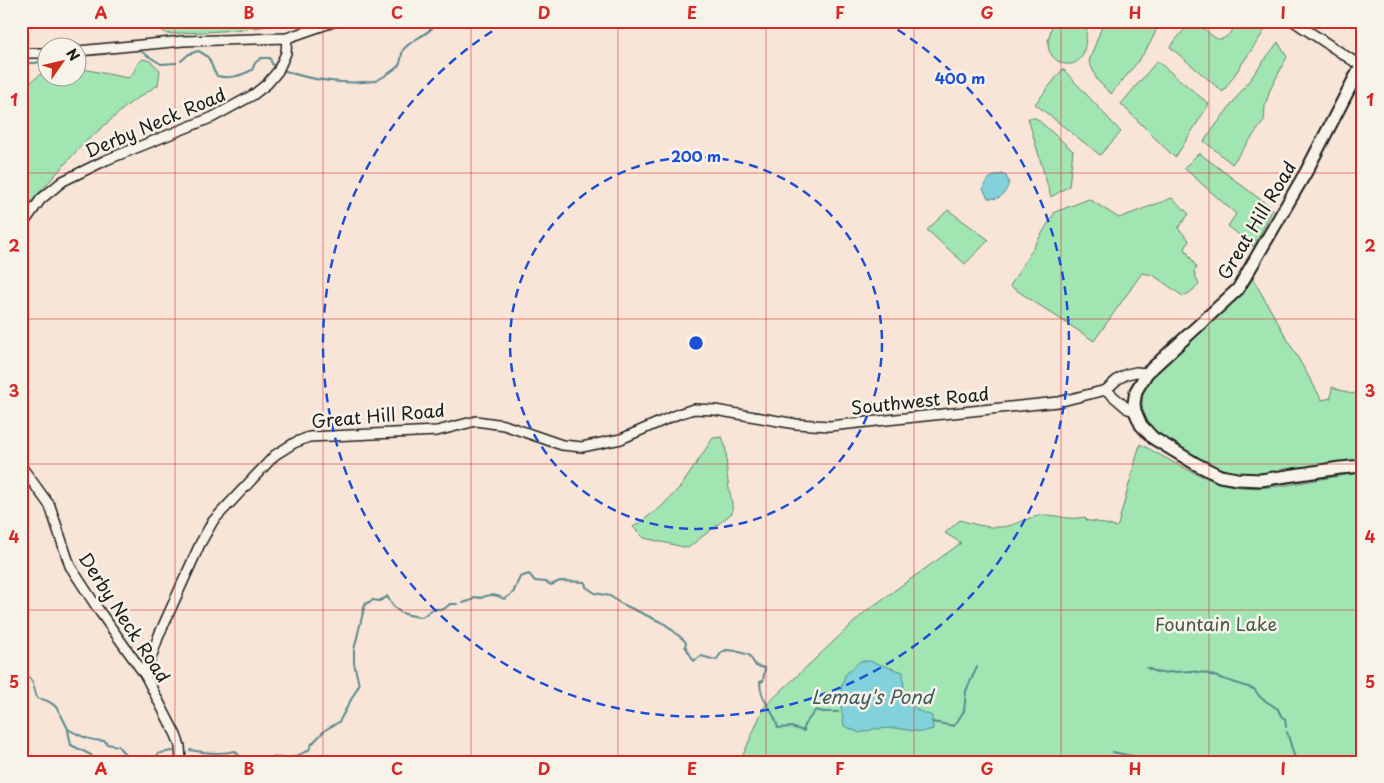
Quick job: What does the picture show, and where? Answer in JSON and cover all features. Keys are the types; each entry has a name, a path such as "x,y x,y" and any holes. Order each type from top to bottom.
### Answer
{"main road":[{"name":"Great Hill Road","path":"1147,373 1238,289 1306,172 1362,64"},
{"path":"1147,373 1136,392 1135,412 1141,425 1158,441 1211,472 1227,478 1261,480 1363,466"}],"street":[{"path":"88,50 183,41 287,38 336,21"},
{"path":"1293,21 1362,64"},
{"name":"Derby Neck Road","path":"21,227 41,199 63,181 106,160 199,124 225,112 253,95 267,84 278,71 286,53 287,38"},
{"path":"21,53 38,53"},
{"name":"Southwest Road","path":"736,413 796,424 830,426 1058,402 1106,390 1127,374 1136,372 1147,373"},
{"path":"1106,390 1128,409 1135,412"},
{"name":"Great Hill Road","path":"146,675 159,635 200,544 213,521 275,455 294,443 317,436 437,431 476,421 497,423 562,445 582,447 621,439 694,409 736,413"},
{"name":"Derby Neck Road","path":"21,466 50,506 64,552 75,574 146,675 176,735 180,746 181,762"}],"green space":[{"path":"149,21 290,21 244,29 167,34"},
{"path":"1053,21 1088,21 1082,56 1073,64 1062,63 1052,56 1049,51 1048,45"},
{"path":"1104,21 1157,21 1156,29 1147,49 1111,94 1097,80 1089,61"},
{"path":"1191,21 1195,21 1214,37 1223,39 1240,21 1271,21 1223,92 1170,47"},
{"path":"1278,42 1287,57 1270,90 1265,106 1264,121 1232,164 1204,141"},
{"path":"143,59 150,61 160,70 158,85 130,103 82,145 21,213 21,86 25,87 38,76 38,88 88,88 88,70 128,78"},
{"path":"1157,61 1209,104 1175,158 1121,104"},
{"path":"1063,69 1121,132 1100,155 1035,104"},
{"path":"1028,118 1036,118 1073,151 1069,186 1051,197"},
{"path":"1199,153 1273,209 1254,247 1228,226 1236,214 1184,168"},
{"path":"1172,198 1189,214 1178,228 1189,240 1185,249 1197,268 1194,272 1199,285 1184,297 1153,275 1142,273 1094,341 1010,286 1055,212 1089,199 1119,218"},
{"path":"948,210 989,240 965,264 927,230"},
{"path":"1253,279 1322,400 1331,398 1332,387 1351,394 1363,391 1363,460 1323,464 1269,474 1243,474 1218,468 1186,452 1156,431 1149,423 1144,414 1142,403 1149,379 1201,329 1238,297"},
{"path":"722,437 726,453 732,513 688,548 644,538 633,527 660,508 682,485 713,438"},
{"name":"Fountain Lake","path":"1140,444 1174,463 1210,479 1249,488 1282,486 1363,473 1363,762 740,762 764,707 866,611 961,543 945,533 960,520 991,527 1001,527 1013,525 1040,515 1046,515 1074,518 1084,517 1088,521 1116,527"}],"water":[{"path":"1003,174 1009,182 1006,190 1002,196 992,199 988,198 983,189 986,183 996,175"},
{"name":"Lemay's Pond","path":"860,661 870,661 903,672 904,693 917,710 932,716 933,729 921,732 895,728 874,729 860,733 844,726 839,696 845,675"}],"waterway":[{"path":"283,70 293,74 328,81 363,82 376,80 397,67 401,62 403,50 435,26 438,21"},
{"path":"137,49 161,64 176,63"},
{"path":"88,55 105,54 111,51"},
{"path":"181,61 189,54 198,51 209,59 217,76 226,77 252,70 255,63 261,58 270,58 272,64 277,67"},
{"path":"21,63 38,62"},
{"path":"463,603 475,597 481,598 490,595 504,599 513,593 520,577 529,574 535,581 546,582 551,585 560,581 585,582 586,587 595,593 610,596 620,603 665,624 685,641 685,646 694,661 701,656 716,660 722,652 727,650 749,655 756,666 765,668 763,681 760,682 761,692 775,718 778,728 791,727 804,731 804,725 816,710 838,712"},
{"path":"190,750 212,753 235,751 243,758 260,762 271,757 292,757 309,750 311,745 325,730 339,722 359,685 354,663 354,650 365,604 373,600 379,601 387,596 397,610 422,617 433,609 444,609 450,604 457,604"},
{"path":"21,667 33,683 37,698 54,705 60,712 68,729 85,738 105,741 107,744 118,746 133,762"},
{"path":"932,722 954,726 964,711 966,691 977,667"},
{"path":"1147,668 1159,673 1191,671 1205,673 1254,689 1261,698 1278,709 1281,716 1285,719 1286,727"},
{"path":"68,730 71,745 91,755 95,762"},
{"path":"1287,732 1296,762"},
{"path":"148,762 160,753 173,751"},
{"path":"1113,752 1141,758 1143,762"}]}
